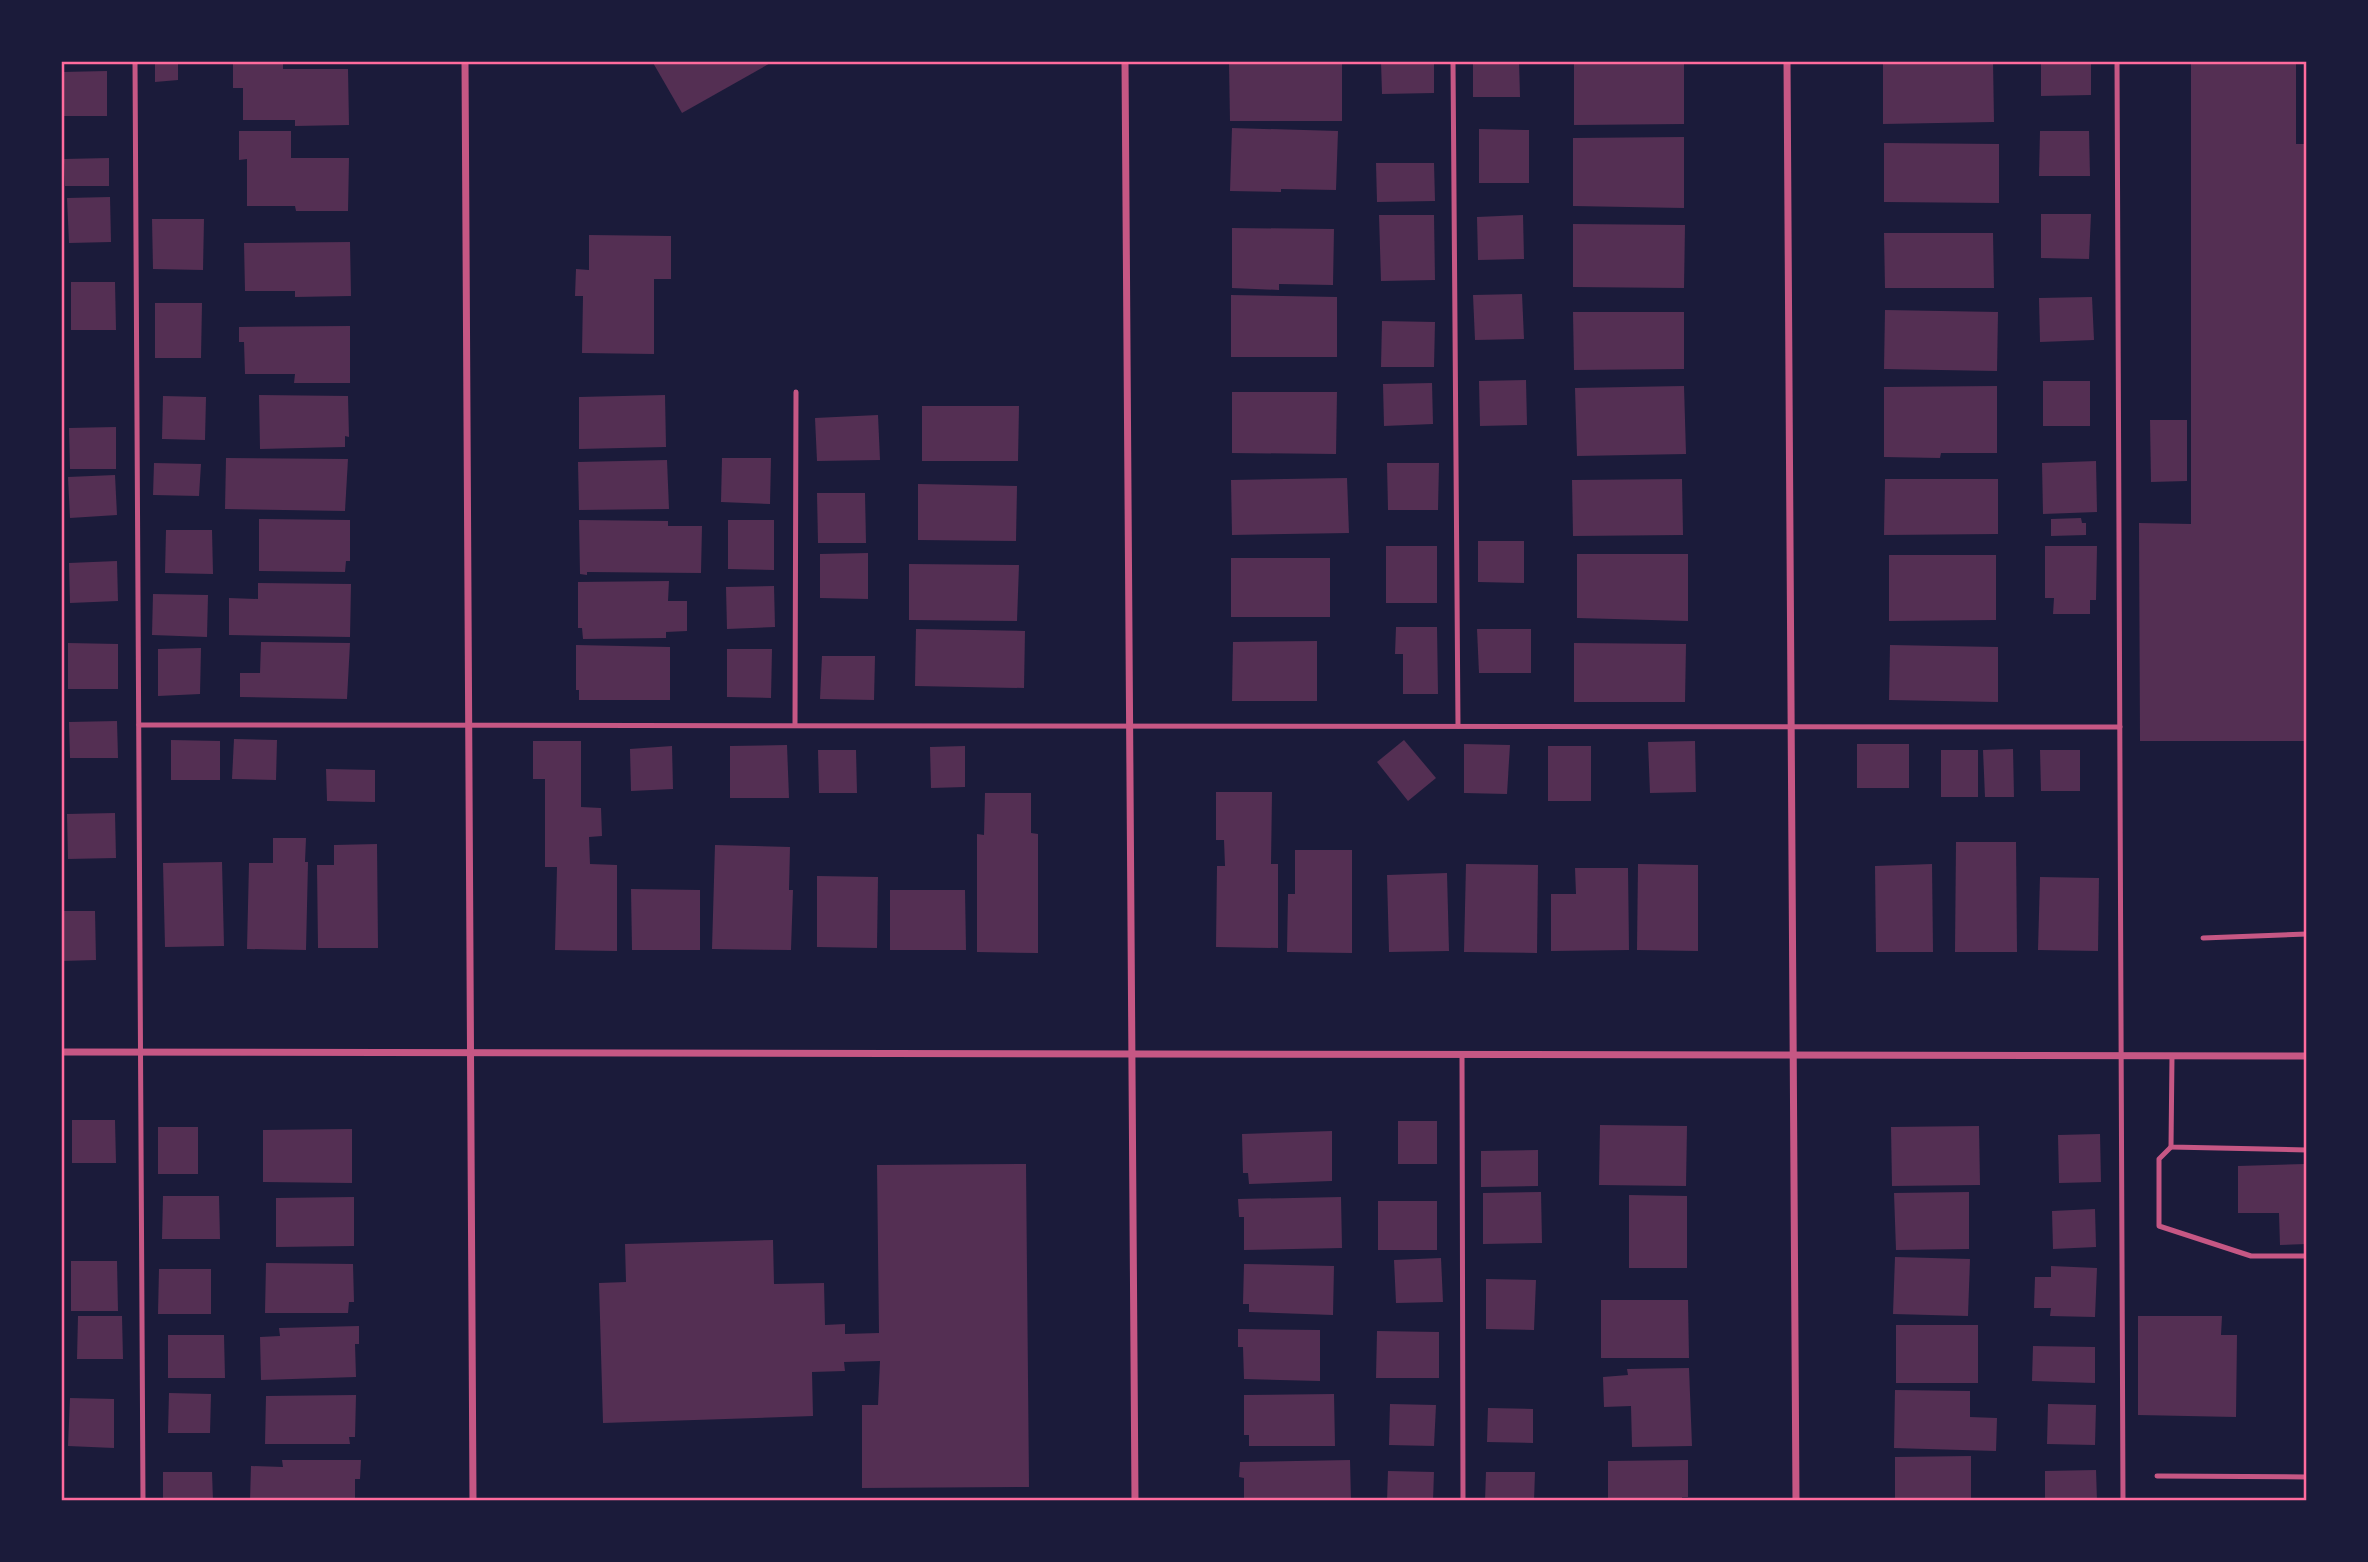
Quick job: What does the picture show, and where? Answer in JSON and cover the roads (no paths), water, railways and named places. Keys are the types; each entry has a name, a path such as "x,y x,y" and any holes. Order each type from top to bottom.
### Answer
{"street":[{"path":"466,61 473,1501"},
{"path":"1125,61 1135,1501"},
{"path":"1787,61 1796,1501"},
{"path":"61,1052 2307,1056"}],"lane":[{"path":"135,61 144,1501"},
{"path":"1453,61 1458,726"},
{"path":"2117,61 2123,1501"},
{"path":"795,725 796,392"},
{"path":"139,725 2120,727"},
{"path":"2203,937 2307,934"},
{"path":"1462,1054 1463,1501"},
{"path":"2172,1056 2171,1147 2159,1159 2159,1226 2251,1256 2307,1256"},
{"path":"2171,1147 2307,1150"},
{"path":"2157,1476 2307,1477"}]}
